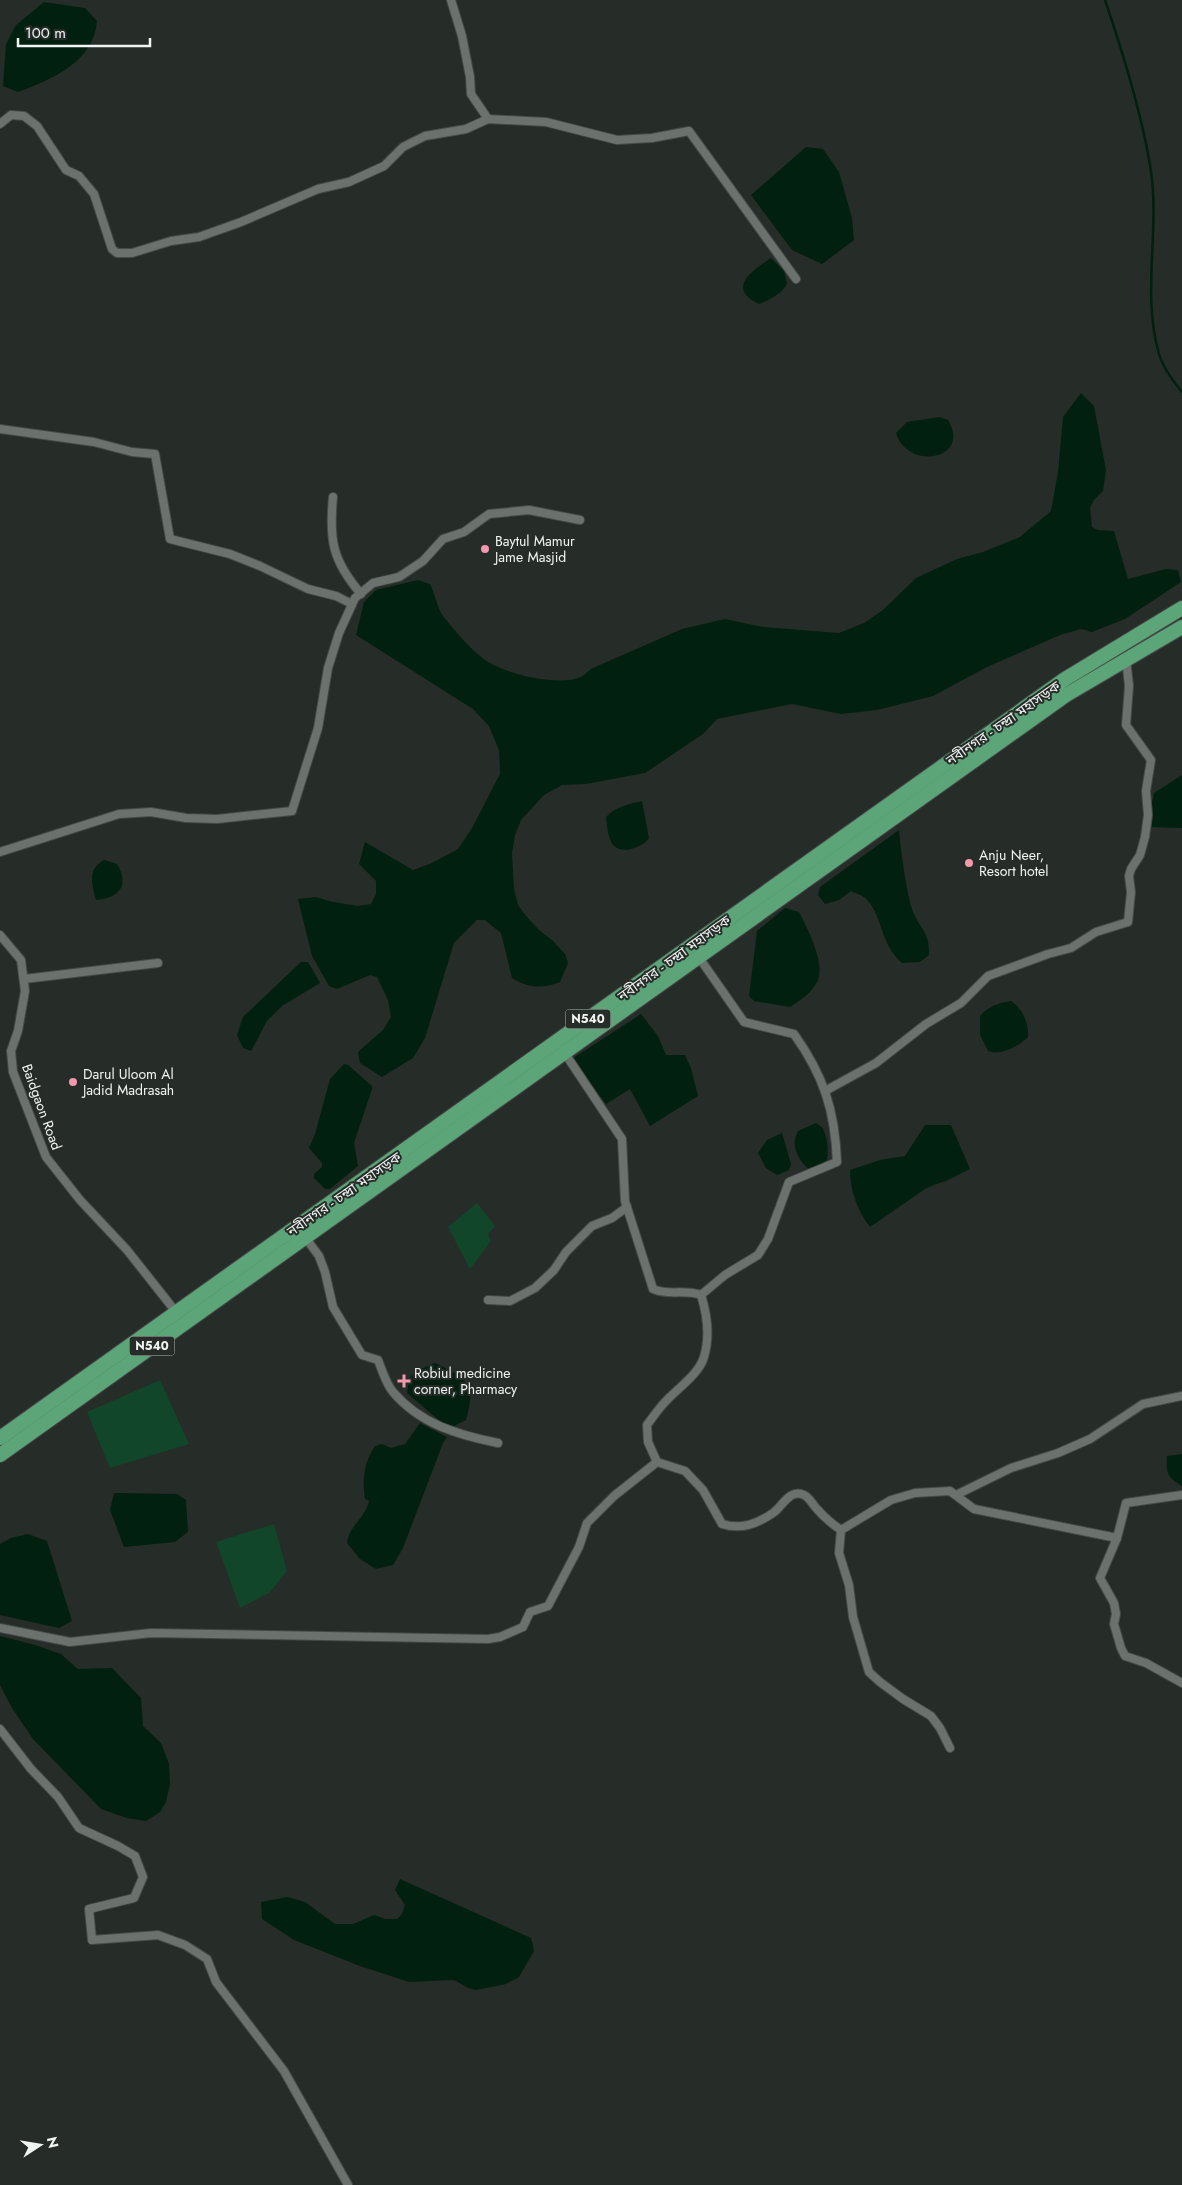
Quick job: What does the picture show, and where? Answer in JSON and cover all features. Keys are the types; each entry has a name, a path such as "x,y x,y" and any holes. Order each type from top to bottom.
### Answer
{"highway":[{"name":"নবীনগর - চন্দ্রা মহাসড়ক","path":"0,1438 1065,679 1182,608"},
{"name":"নবীনগর - চন্দ্রা মহাসড়ক","path":"0,1455 1066,695 1182,627"}],"street":[{"path":"451,0 462,36 470,77 471,94 488,119"},
{"path":"0,124 11,114 24,116 37,126 66,170 79,176 94,194 112,250 117,253 132,253 171,241 199,237 241,222 318,189 348,182 384,166 403,146 425,136 466,129 488,119 546,122 617,140 652,138 689,131 796,280"},
{"path":"0,429 94,442 132,452 155,454 170,539 230,554 308,589 336,596 352,604"},
{"path":"334,497 332,526 338,561 360,594"},
{"path":"0,852 119,814 151,812 186,818 217,819 292,811 318,728 328,668 339,632 352,604 360,594 373,583 398,577 407,572 423,562 443,539 464,532 489,514 529,510 580,520"},
{"path":"825,1091 876,1063 926,1024 961,1003 988,976 1048,954 1071,948 1096,932 1128,922 1131,892 1129,876 1140,855 1145,838 1148,815 1146,791 1151,760 1126,725 1129,686 1126,659"},
{"name":"Baidgaon Road","path":"2,940 21,960 25,991 18,1031 11,1051 13,1072 46,1157 80,1200 127,1250 176,1312"},
{"path":"698,956 744,1022 794,1034 808,1054 825,1091 836,1131 837,1162 789,1182 768,1239 758,1255 725,1275 701,1295"},
{"path":"24,979 158,963"},
{"path":"564,1052 622,1139 625,1201 653,1288 662,1293 694,1292 701,1295 706,1310 707,1340 704,1358 691,1376 665,1402 647,1426 648,1442 657,1462 685,1471 703,1490 722,1524 734,1528 751,1525 774,1512 787,1498 803,1494 816,1509 841,1530"},
{"path":"488,1300 510,1302 536,1288 554,1270 566,1252 592,1226 612,1218 627,1207"},
{"path":"305,1237 319,1256 325,1272 333,1307 362,1355 378,1360 392,1391 416,1412 434,1424 458,1434 498,1443"},
{"path":"956,1495 1011,1468 1058,1453 1090,1439 1144,1404 1182,1396"},
{"path":"0,1628 70,1642 151,1633 488,1639 500,1637 523,1627 530,1612 548,1606 579,1547 587,1523 614,1496 657,1462"},
{"path":"841,1530 891,1500 915,1493 950,1491 974,1509 1117,1538"},
{"path":"1182,1495 1126,1503 1117,1538 1100,1578 1114,1603 1116,1614 1114,1624 1125,1656 1146,1663 1182,1683"},
{"path":"841,1530 839,1553 849,1585 853,1617 869,1672 887,1688 931,1716 940,1728 950,1748"},
{"path":"0,1729 31,1769 58,1797 79,1828 135,1856 143,1877 134,1898 89,1909 92,1940 158,1935 185,1945 207,1959 216,1982 284,2071 348,2185"}],"shaded area":[{"path":"44,2 85,8 97,21 94,35 88,48 69,67 57,75 18,92 3,86 6,44 16,25"},
{"path":"806,147 823,149 839,172 852,218 854,240 822,264 792,250 751,195"},
{"path":"771,258 784,271 787,284 775,296 759,304 749,298 744,292 743,286 750,274"},
{"path":"1081,393 1094,406 1106,470 1103,491 1094,500 1090,508 1092,527 1098,530 1114,531 1128,579 1166,569 1178,570 1181,582 1125,619 1092,632 1081,629 1060,635 987,667 933,696 877,710 841,714 792,704 717,719 703,734 645,773 586,784 562,785 544,795 521,820 515,835 512,853 514,889 518,905 526,916 565,954 568,963 560,982 547,986 529,986 512,978 501,933 485,920 477,920 454,943 425,1038 413,1058 382,1077 360,1063 358,1052 383,1030 391,1017 388,1000 377,977 370,975 337,989 329,986 312,956 298,899 316,897 358,906 371,904 376,894 376,881 359,864 365,842 413,870 430,864 458,849 472,828 500,774 499,750 489,726 473,709 356,635 364,602 376,590 418,580 430,584 443,616 462,639 485,660 505,670 546,680 571,680 581,677 593,668 682,629 725,619 763,627 839,633 864,623 883,610 916,578 957,559 983,552 1020,537 1051,511 1058,472 1063,417"},
{"path":"940,417 948,420 953,434 952,444 945,452 935,456 924,456 912,453 902,445 896,433 907,422"},
{"path":"1182,775 1182,828 1152,827 1151,808 1154,793"},
{"path":"642,801 649,838 638,847 632,849 617,848 610,839 606,817 618,808"},
{"path":"899,830 910,904 924,932 929,948 929,955 920,962 902,963 895,955 889,947 875,912 864,897 851,891 839,900 825,904 818,895 820,887"},
{"path":"104,860 117,864 121,872 122,885 116,894 111,897 96,900 92,883 93,872"},
{"path":"785,908 799,912 814,945 820,972 813,988 790,1007 754,1001 749,996 757,931"},
{"path":"301,962 308,962 320,983 282,1006 267,1021 251,1051 243,1048 237,1035 243,1017"},
{"path":"1011,1001 1019,1008 1024,1017 1028,1037 1020,1044 1004,1051 988,1051 980,1035 980,1016 994,1006"},
{"path":"641,1014 658,1036 666,1055 685,1055 691,1068 698,1096 650,1126 630,1089 606,1104 572,1059"},
{"path":"344,1064 348,1065 372,1086 372,1089 354,1143 358,1166 330,1189 325,1189 314,1178 314,1174 322,1167 322,1163 309,1148 315,1134 330,1079"},
{"path":"816,1123 823,1128 826,1136 827,1160 817,1167 807,1168 797,1155 795,1146 796,1136 798,1131"},
{"path":"925,1125 951,1125 970,1169 925,1189 870,1227 856,1201 851,1186 850,1170 880,1160 905,1156"},
{"path":"782,1133 791,1164 789,1170 777,1175 766,1168 758,1153 767,1140"},
{"path":"477,1203 495,1226 488,1234 491,1241 470,1269 448,1227"},
{"path":"435,1363 461,1378 469,1390 469,1408 466,1420 454,1426 441,1422 407,1393 409,1378 423,1368"},
{"path":"160,1380 189,1444 110,1468 87,1412"},
{"path":"420,1423 447,1437 443,1443 403,1548 393,1565 376,1569 360,1559 347,1543 348,1537 367,1508 369,1501 365,1499 364,1492 364,1478 368,1458 375,1446 382,1444 391,1448 405,1444"},
{"path":"1182,1454 1182,1486 1168,1474 1167,1456"},
{"path":"114,1493 177,1494 186,1500 188,1532 175,1542 124,1547 110,1510"},
{"path":"274,1524 287,1571 269,1593 240,1608 216,1542"},
{"path":"28,1534 47,1541 72,1621 59,1628 0,1615 0,1544 11,1538"},
{"path":"0,1636 61,1654 78,1669 112,1668 141,1698 143,1726 161,1743 169,1764 170,1784 166,1802 160,1812 146,1821 127,1818 101,1809 33,1739 12,1708 0,1685"},
{"path":"400,1879 531,1938 534,1951 519,1977 506,1984 476,1990 454,1980 409,1982 360,1966 294,1940 262,1919 261,1902 288,1897 305,1902 335,1924 353,1924 374,1915 385,1919 397,1919 402,1914 405,1905 395,1890"}],"waterway":[{"path":"1105,0 1131,82 1142,123 1150,165 1154,212 1151,283 1154,331 1163,364 1182,392"}],"place":[{"name":"Baytul Mamur Jame Masjid","path":"485,549"},
{"name":"Anju Neer, Resort hotel","path":"969,863"},
{"name":"Darul Uloom Al Jadid Madrasah","path":"73,1082"},
{"name":"Robiul medicine corner, Pharmacy","path":"404,1381"}]}
